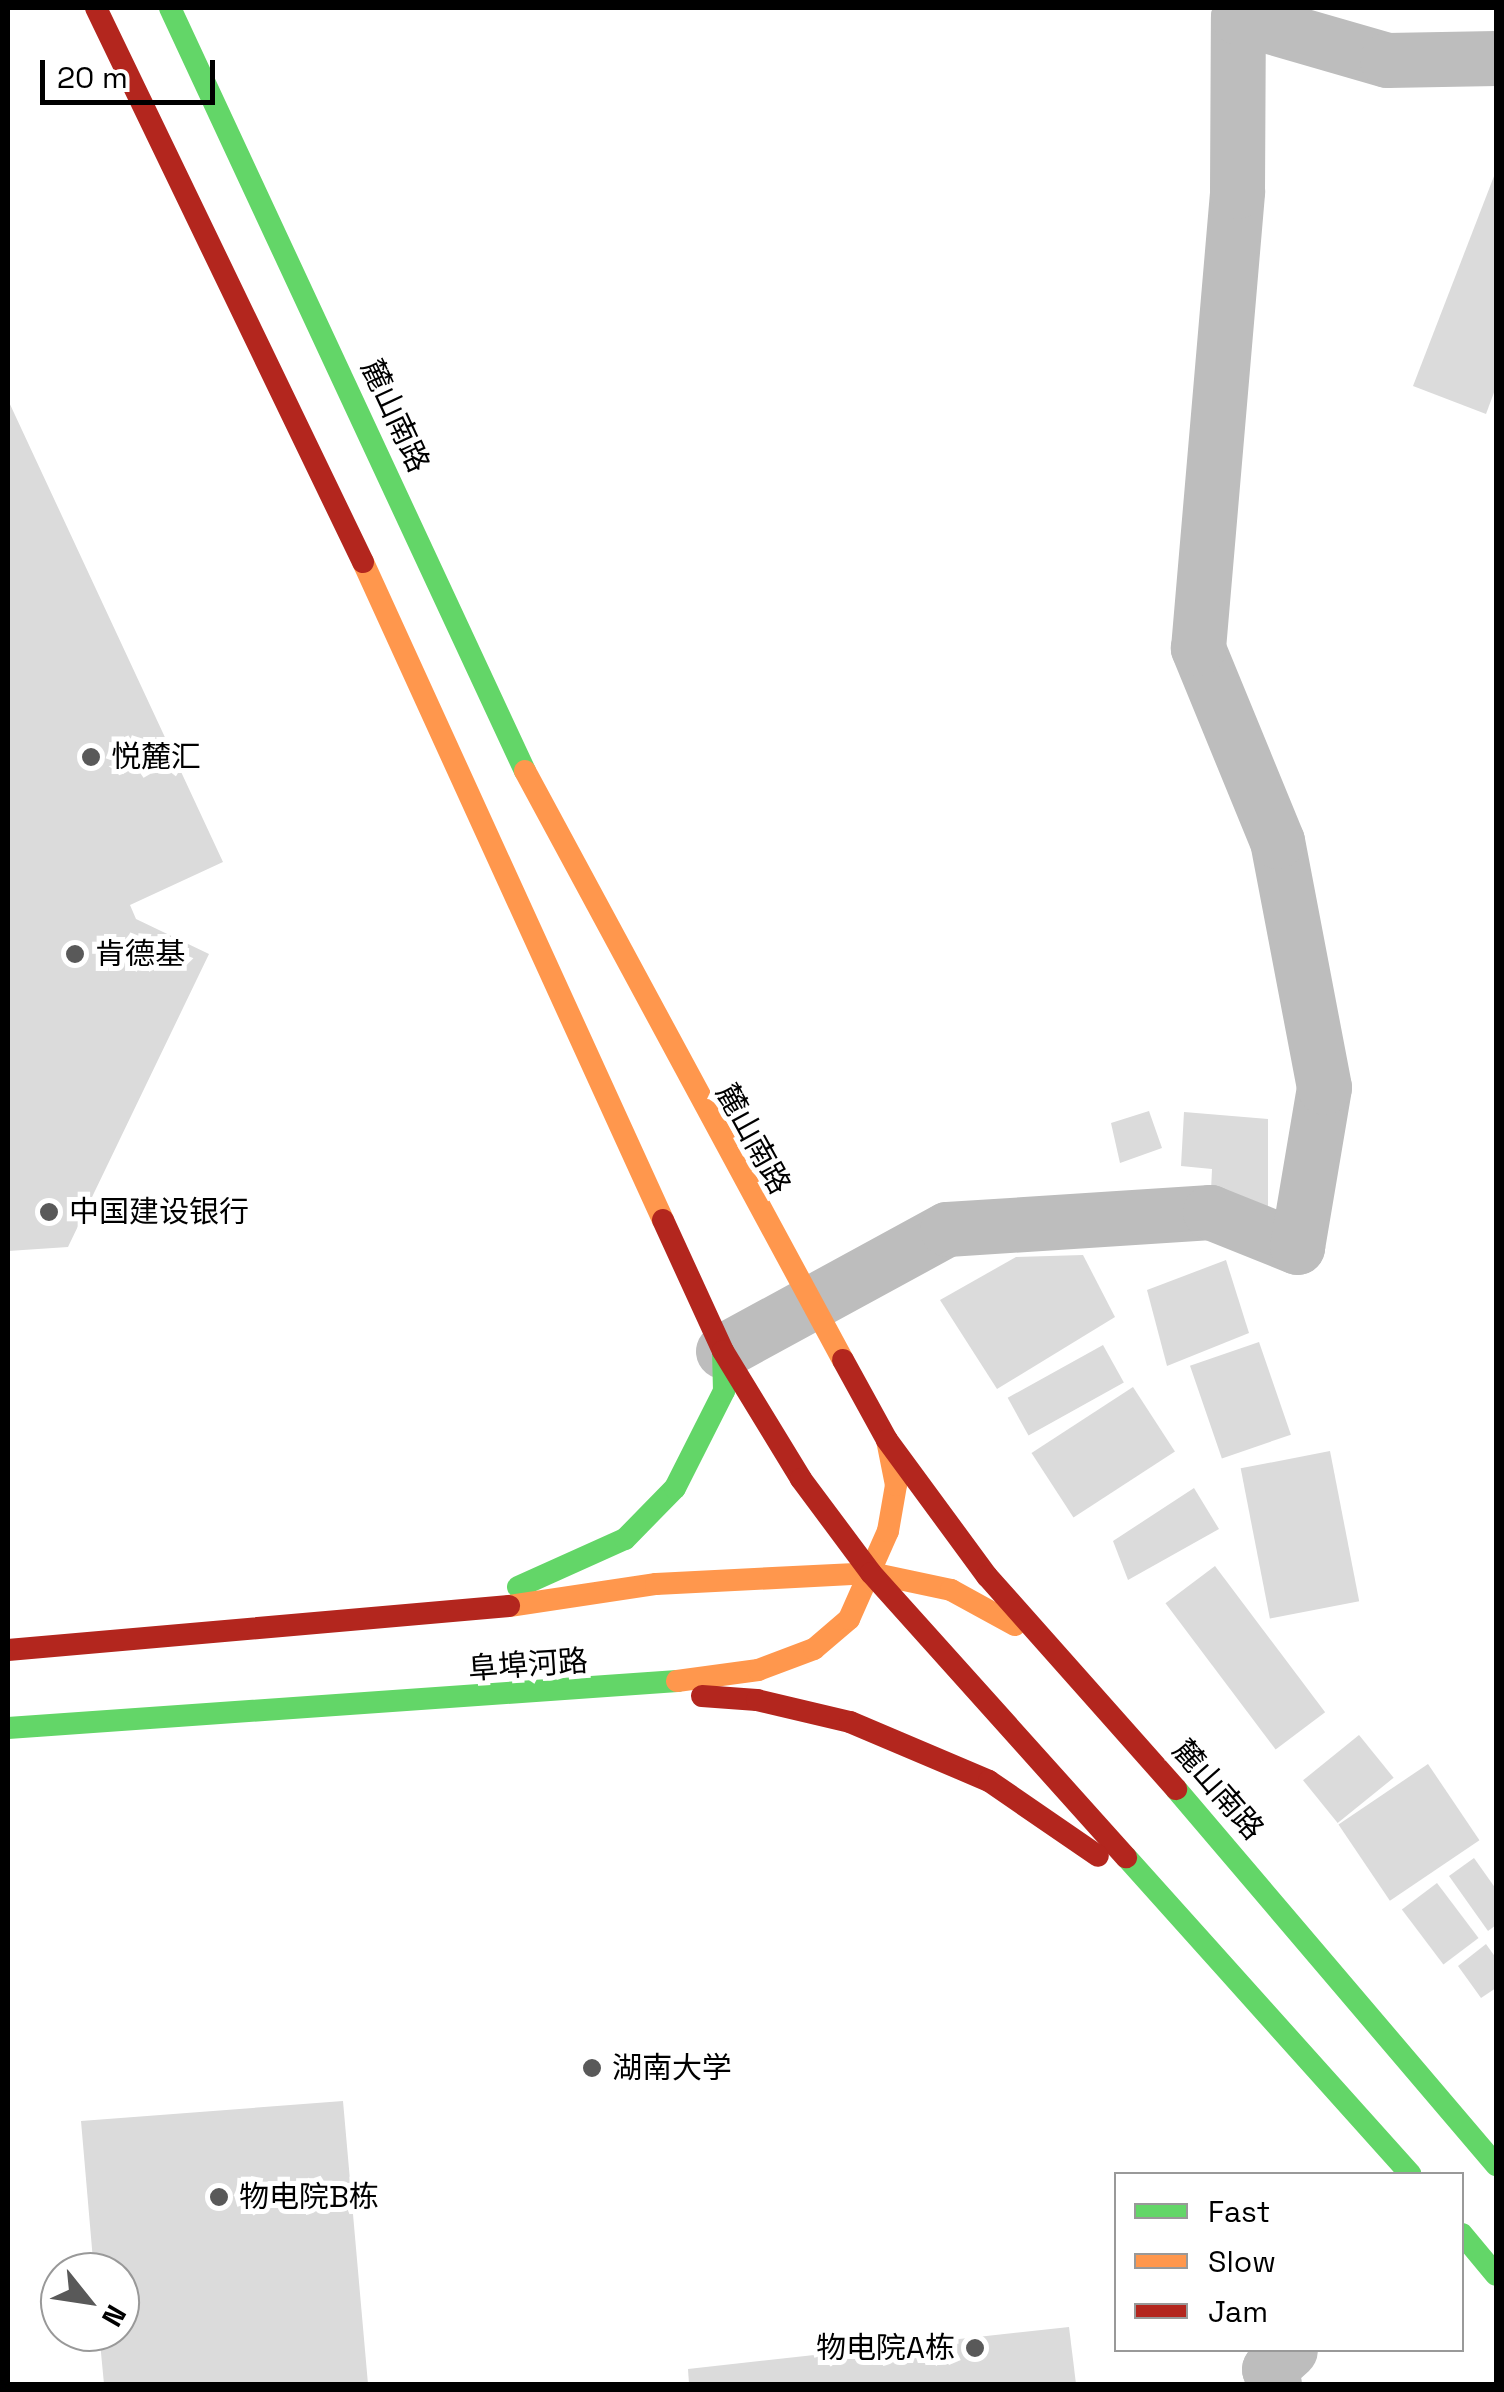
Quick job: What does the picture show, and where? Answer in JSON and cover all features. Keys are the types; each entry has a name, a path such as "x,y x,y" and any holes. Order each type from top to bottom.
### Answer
{"main road":[{"path":"96,8 352,536 723,1351 801,1479 871,1573 1232,1968 1408,2172"},
{"name":"麓山南路","path":"170,8 545,815 887,1440 988,1576 1496,2164"},
{"path":"447,1615 625,1538 675,1488 704,1438 724,1390 723,1351"},
{"name":"阜埠河路","path":"8,1728 614,1690 758,1670 814,1650 849,1619 871,1573 896,1485 887,1440"},
{"path":"8,1650 447,1615 656,1584 871,1573 951,1590 1048,1644"},
{"path":"614,1690 757,1700 850,1722 989,1782 1097,1856 1232,1968"},
{"path":"1464,2236 1496,2274"}],"street":[{"path":"723,1351 947,1229 1210,1212 1298,1247 1324,1087 1277,841 1198,648 1237,191 1238,17 1388,60 1496,58"},
{"path":"1274,2384 1268,2369 1288,2352"}],"building":[{"path":"1496,171 1496,387 1486,414 1413,386"},
{"name":"悦麓汇","path":"8,400 223,862 130,905 136,919 209,954 68,1247 8,1251"},
{"path":"1149,1111 1162,1148 1120,1163 1111,1123"},
{"path":"1184,1112 1268,1119 1268,1210 1210,1212 1212,1169 1181,1166"},
{"path":"1083,1255 1115,1317 997,1389 940,1300 1016,1257"},
{"path":"1226,1260 1249,1333 1167,1366 1147,1290"},
{"path":"1259,1342 1291,1435 1222,1458 1190,1366"},
{"path":"1103,1345 1124,1383 1029,1435 1008,1398"},
{"path":"1133,1387 1175,1452 1073,1517 1032,1453"},
{"path":"1330,1451 1359,1601 1270,1619 1241,1468"},
{"path":"1194,1488 1219,1529 1128,1580 1113,1541"},
{"path":"1215,1566 1325,1712 1276,1749 1165,1603"},
{"path":"1359,1735 1394,1778 1338,1823 1303,1780"},
{"path":"1428,1764 1479,1840 1390,1901 1338,1824"},
{"path":"1474,1858 1496,1889 1496,1925 1488,1931 1449,1876"},
{"path":"1437,1883 1479,1938 1443,1965 1402,1909"},
{"path":"1486,1944 1496,1958 1496,1988 1481,1998 1458,1966"},
{"name":"物电院B栋","path":"343,2101 368,2384 104,2384 101,2352 140,2352 140,2252 92,2252 81,2121"},
{"name":"物电院A栋","path":"1069,2327 1076,2384 689,2384 688,2369"}],"traffic: fast":[{"path":"170,8 525,771"},
{"path":"518,1587 625,1539 675,1488 724,1391 723,1351"},
{"path":"8,1728 677,1681"},
{"path":"1176,1789 1496,2165"},
{"path":"1126,1857 1408,2172"},
{"path":"1464,2236 1496,2275"}],"traffic: slow":[{"path":"363,562 663,1220"},
{"path":"525,771 843,1360"},
{"path":"677,1681 758,1670 814,1649 849,1619 888,1531 896,1485 887,1440"},
{"path":"509,1606 656,1584 871,1573 951,1590 1015,1625"}],"traffic: jam":[{"path":"96,8 363,562"},
{"path":"663,1220 723,1351 801,1479 871,1573 1126,1857"},
{"path":"843,1360 887,1440 987,1576 1176,1789"},
{"path":"8,1650 509,1606"},
{"path":"702,1696 757,1700 850,1722 989,1781 1098,1856"}],"place":[{"name":"悦麓汇","path":"91,757"},
{"name":"肯德基","path":"75,954"},
{"name":"中国建设银行","path":"49,1212"},
{"name":"湖南大学","path":"592,2068"},
{"name":"物电院B栋","path":"219,2197"},
{"name":"物电院A栋","path":"975,2348"}]}
